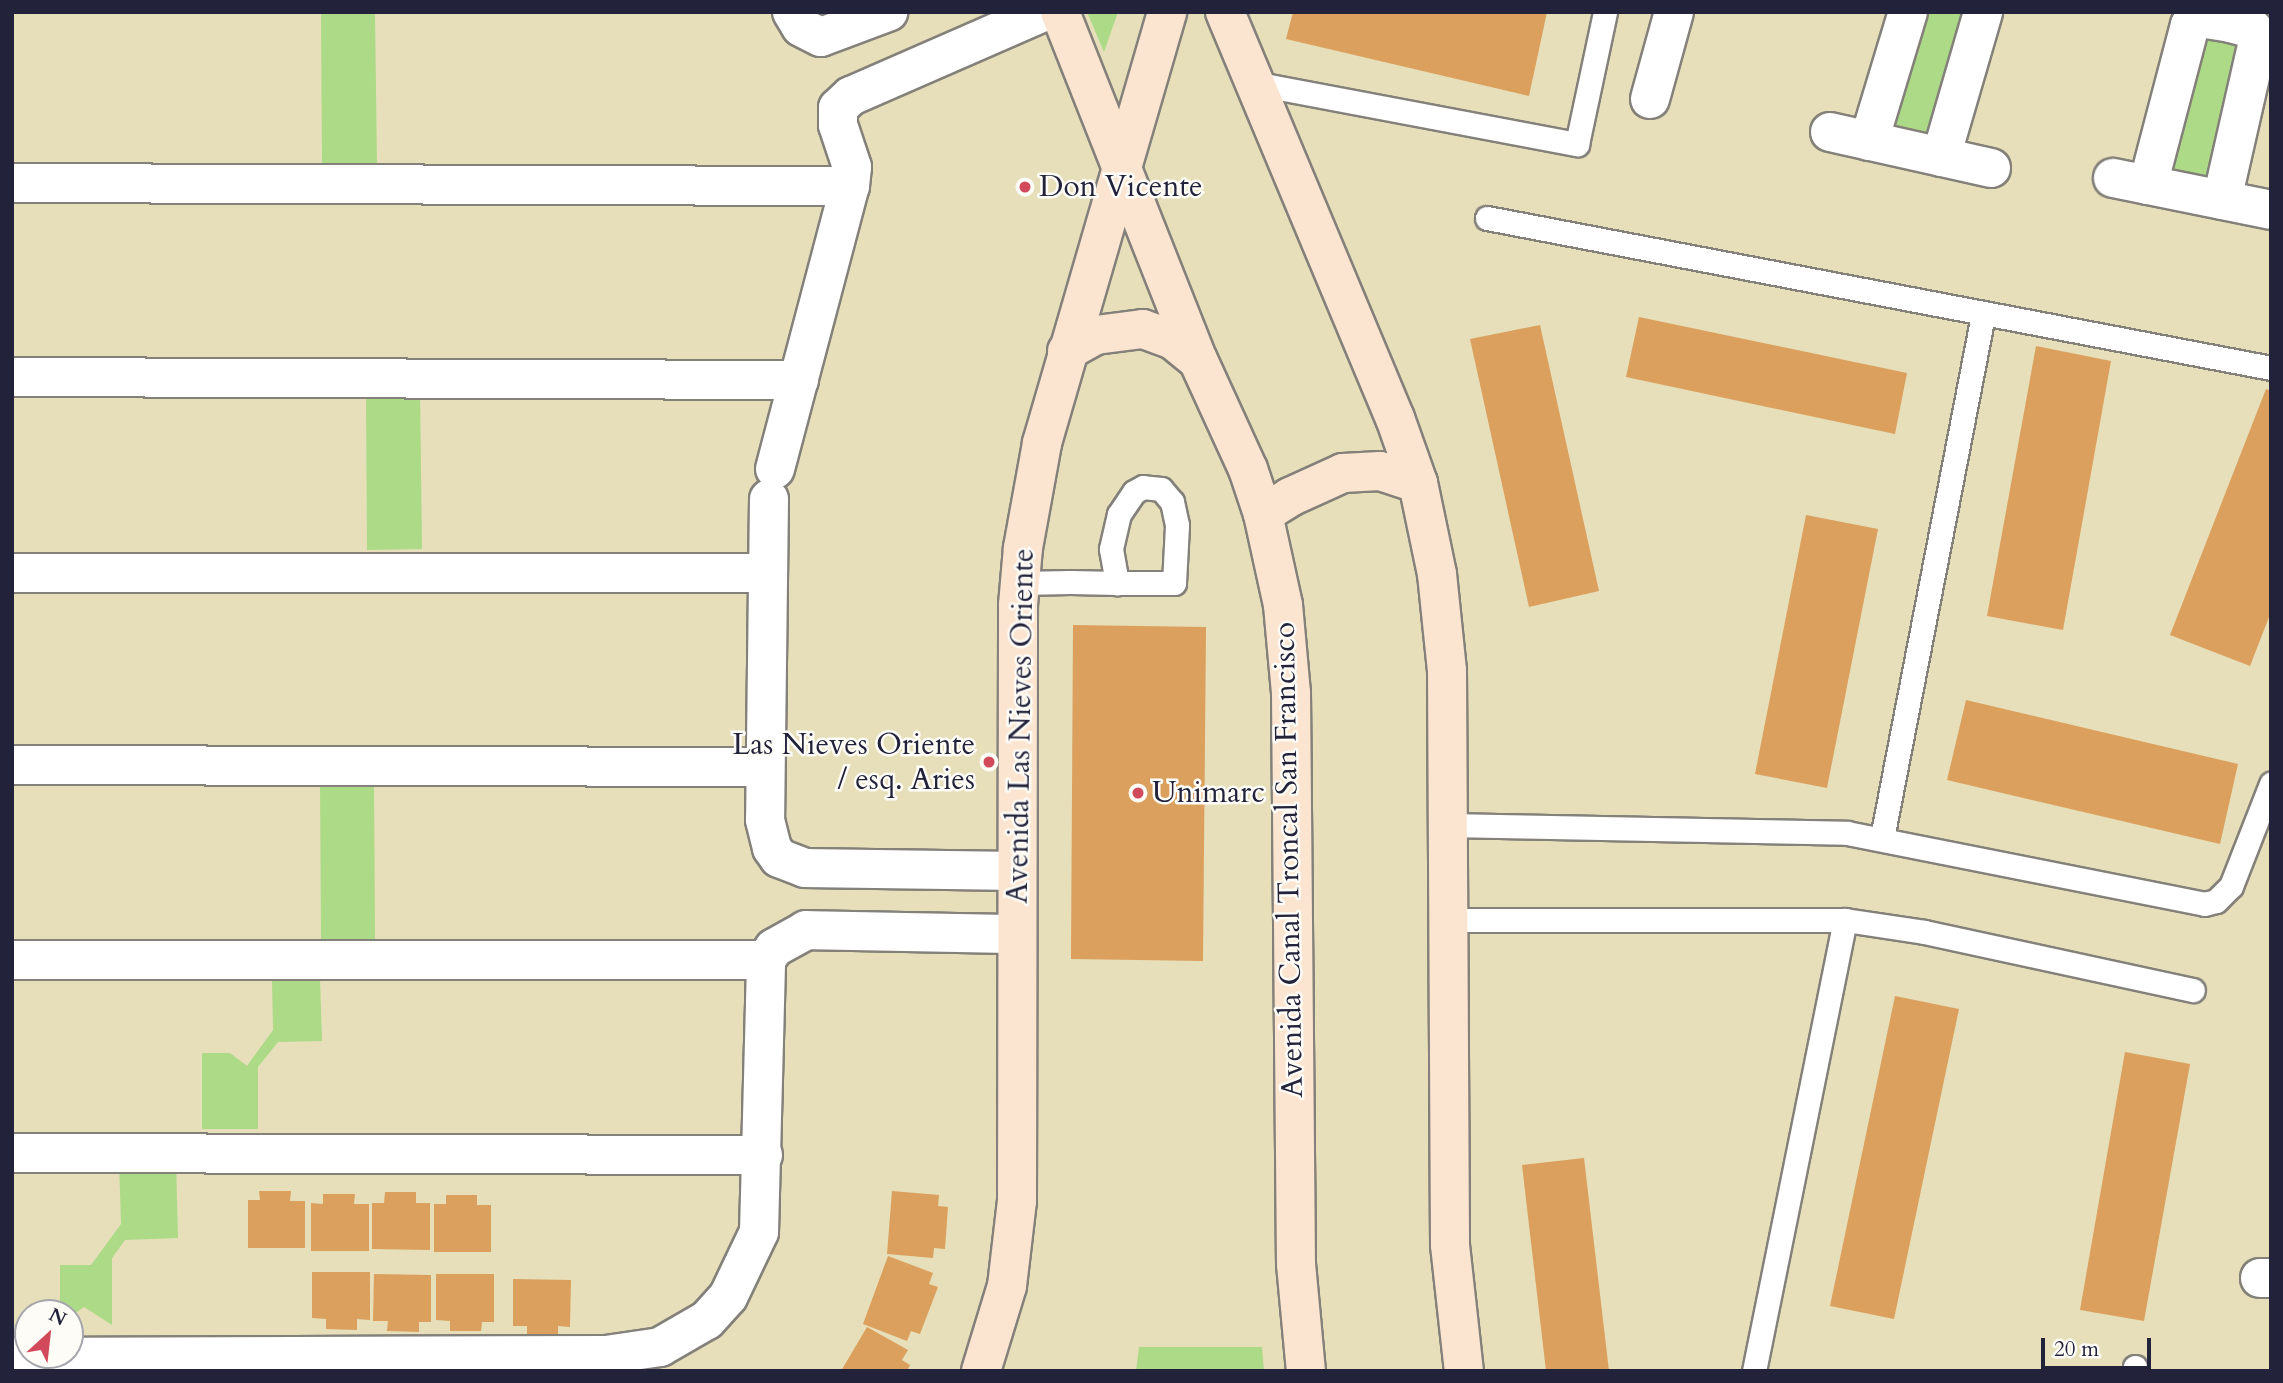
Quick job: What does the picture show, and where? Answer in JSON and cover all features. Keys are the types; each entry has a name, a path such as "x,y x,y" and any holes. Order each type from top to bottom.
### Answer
{"street":[{"path":"792,12 801,27 821,37 888,12"},
{"path":"1017,871 805,868 779,858 766,834 764,767 767,573 772,484 850,186 852,167 836,115 843,101 1043,12"},
{"name":"Avenida Canal Troncal San Francisco","path":"1060,12 1198,360 1263,514 1283,605 1291,693 1296,1264 1306,1371"},
{"name":"Avenida Las Nieves Oriente","path":"981,1371 998,1326 1014,1243 1020,583 1031,493 1067,351 1167,12"},
{"path":"1225,12 1395,418 1418,483 1443,622 1450,1245 1464,1371"},
{"path":"1650,99 1674,12"},
{"path":"1869,141 1908,12"},
{"path":"1941,157 1983,12"},
{"path":"2222,200 2259,37 2253,29 2231,18 2200,18 2190,25 2131,182 2271,210"},
{"path":"1830,132 1991,168"},
{"path":"12,183 850,186"},
{"path":"1067,351 1096,335 1143,329 1173,340 1198,360"},
{"path":"12,377 799,380"},
{"path":"1263,514 1300,492 1343,473 1380,471 1418,483"},
{"path":"12,573 767,573"},
{"path":"12,765 764,767"},
{"path":"12,1357 606,1355 660,1347 707,1320 744,1272 759,1232 766,960 781,942 806,930 1017,934"},
{"path":"12,960 766,960"},
{"path":"12,1153 763,1154"}],"lane":[{"path":"1253,83 1577,144 1605,12"},
{"path":"1487,218 2271,368"},
{"path":"1882,838 1983,315"},
{"path":"1020,583 1116,583"},
{"path":"1446,825 1818,831 1882,838 2204,904 2216,901 2231,886 2271,784"},
{"path":"1446,920 1845,920 1912,930 2193,990"},
{"path":"1754,1371 1845,920"}],"green space":[{"path":"321,12 375,12 377,167 322,168"},
{"path":"1087,12 1118,12 1104,52"},
{"path":"1915,12 1970,12 1933,140 1882,126"},
{"path":"2197,30 2248,41 2214,189 2162,177"},
{"path":"366,390 420,390 422,549 367,550"},
{"path":"320,781 374,781 375,940 321,940"},
{"path":"320,978 322,1041 278,1042 258,1067 258,1129 202,1129 202,1053 230,1053 247,1066 273,1030 272,979"},
{"path":"176,1160 178,1238 125,1240 112,1258 112,1325 84,1307 84,1299 60,1299 60,1265 91,1265 121,1224 119,1161"},
{"path":"1139,1347 1262,1347 1264,1371 1136,1371"}],"building":[{"path":"1293,12 1547,12 1529,96 1286,39"},
{"path":"1639,317 1907,373 1895,434 1626,377"},
{"path":"1540,325 1599,591 1529,607 1470,339"},
{"path":"2036,346 2111,361 2063,630 1987,616"},
{"path":"2266,389 2271,391 2271,612 2250,666 2170,635"},
{"path":"1806,515 1878,529 1827,788 1755,774"},
{"name":"Unimarc","path":"1073,625 1206,627 1203,961 1071,959"},
{"path":"1966,700 2238,764 2220,844 1947,780"},
{"path":"1895,996 1959,1009 1894,1319 1830,1306"},
{"path":"2125,1052 2190,1064 2144,1321 2080,1310"},
{"path":"1584,1158 1609,1371 1546,1371 1522,1165"},
{"path":"259,1191 291,1191 290,1201 305,1201 305,1248 248,1248 248,1200 260,1200"},
{"path":"892,1191 939,1195 938,1206 948,1207 945,1249 934,1248 933,1258 887,1254"},
{"path":"385,1192 416,1192 416,1203 430,1203 430,1250 372,1249 372,1203 384,1203"},
{"path":"323,1194 355,1194 354,1204 369,1204 369,1251 311,1251 311,1203 323,1204"},
{"path":"446,1195 477,1195 477,1205 491,1205 491,1252 434,1252 434,1204 446,1204"},
{"path":"888,1256 933,1273 929,1284 938,1287 920,1334 911,1331 907,1341 863,1324"},
{"path":"312,1272 370,1272 370,1320 357,1319 357,1330 326,1329 326,1319 312,1318"},
{"path":"374,1274 431,1275 431,1322 419,1322 419,1332 387,1331 388,1321 373,1321"},
{"path":"436,1274 494,1274 494,1322 482,1322 481,1331 450,1331 450,1321 436,1320"},
{"path":"513,1279 571,1280 570,1327 558,1326 558,1336 527,1336 527,1326 513,1326"},
{"path":"867,1327 908,1350 902,1360 910,1365 907,1371 841,1371"}],"place":[{"name":"Don Vicente","path":"1025,187"},
{"name":"Las Nieves Oriente / esq. Aries","path":"989,762"},
{"name":"Unimarc","path":"1138,793"}]}
